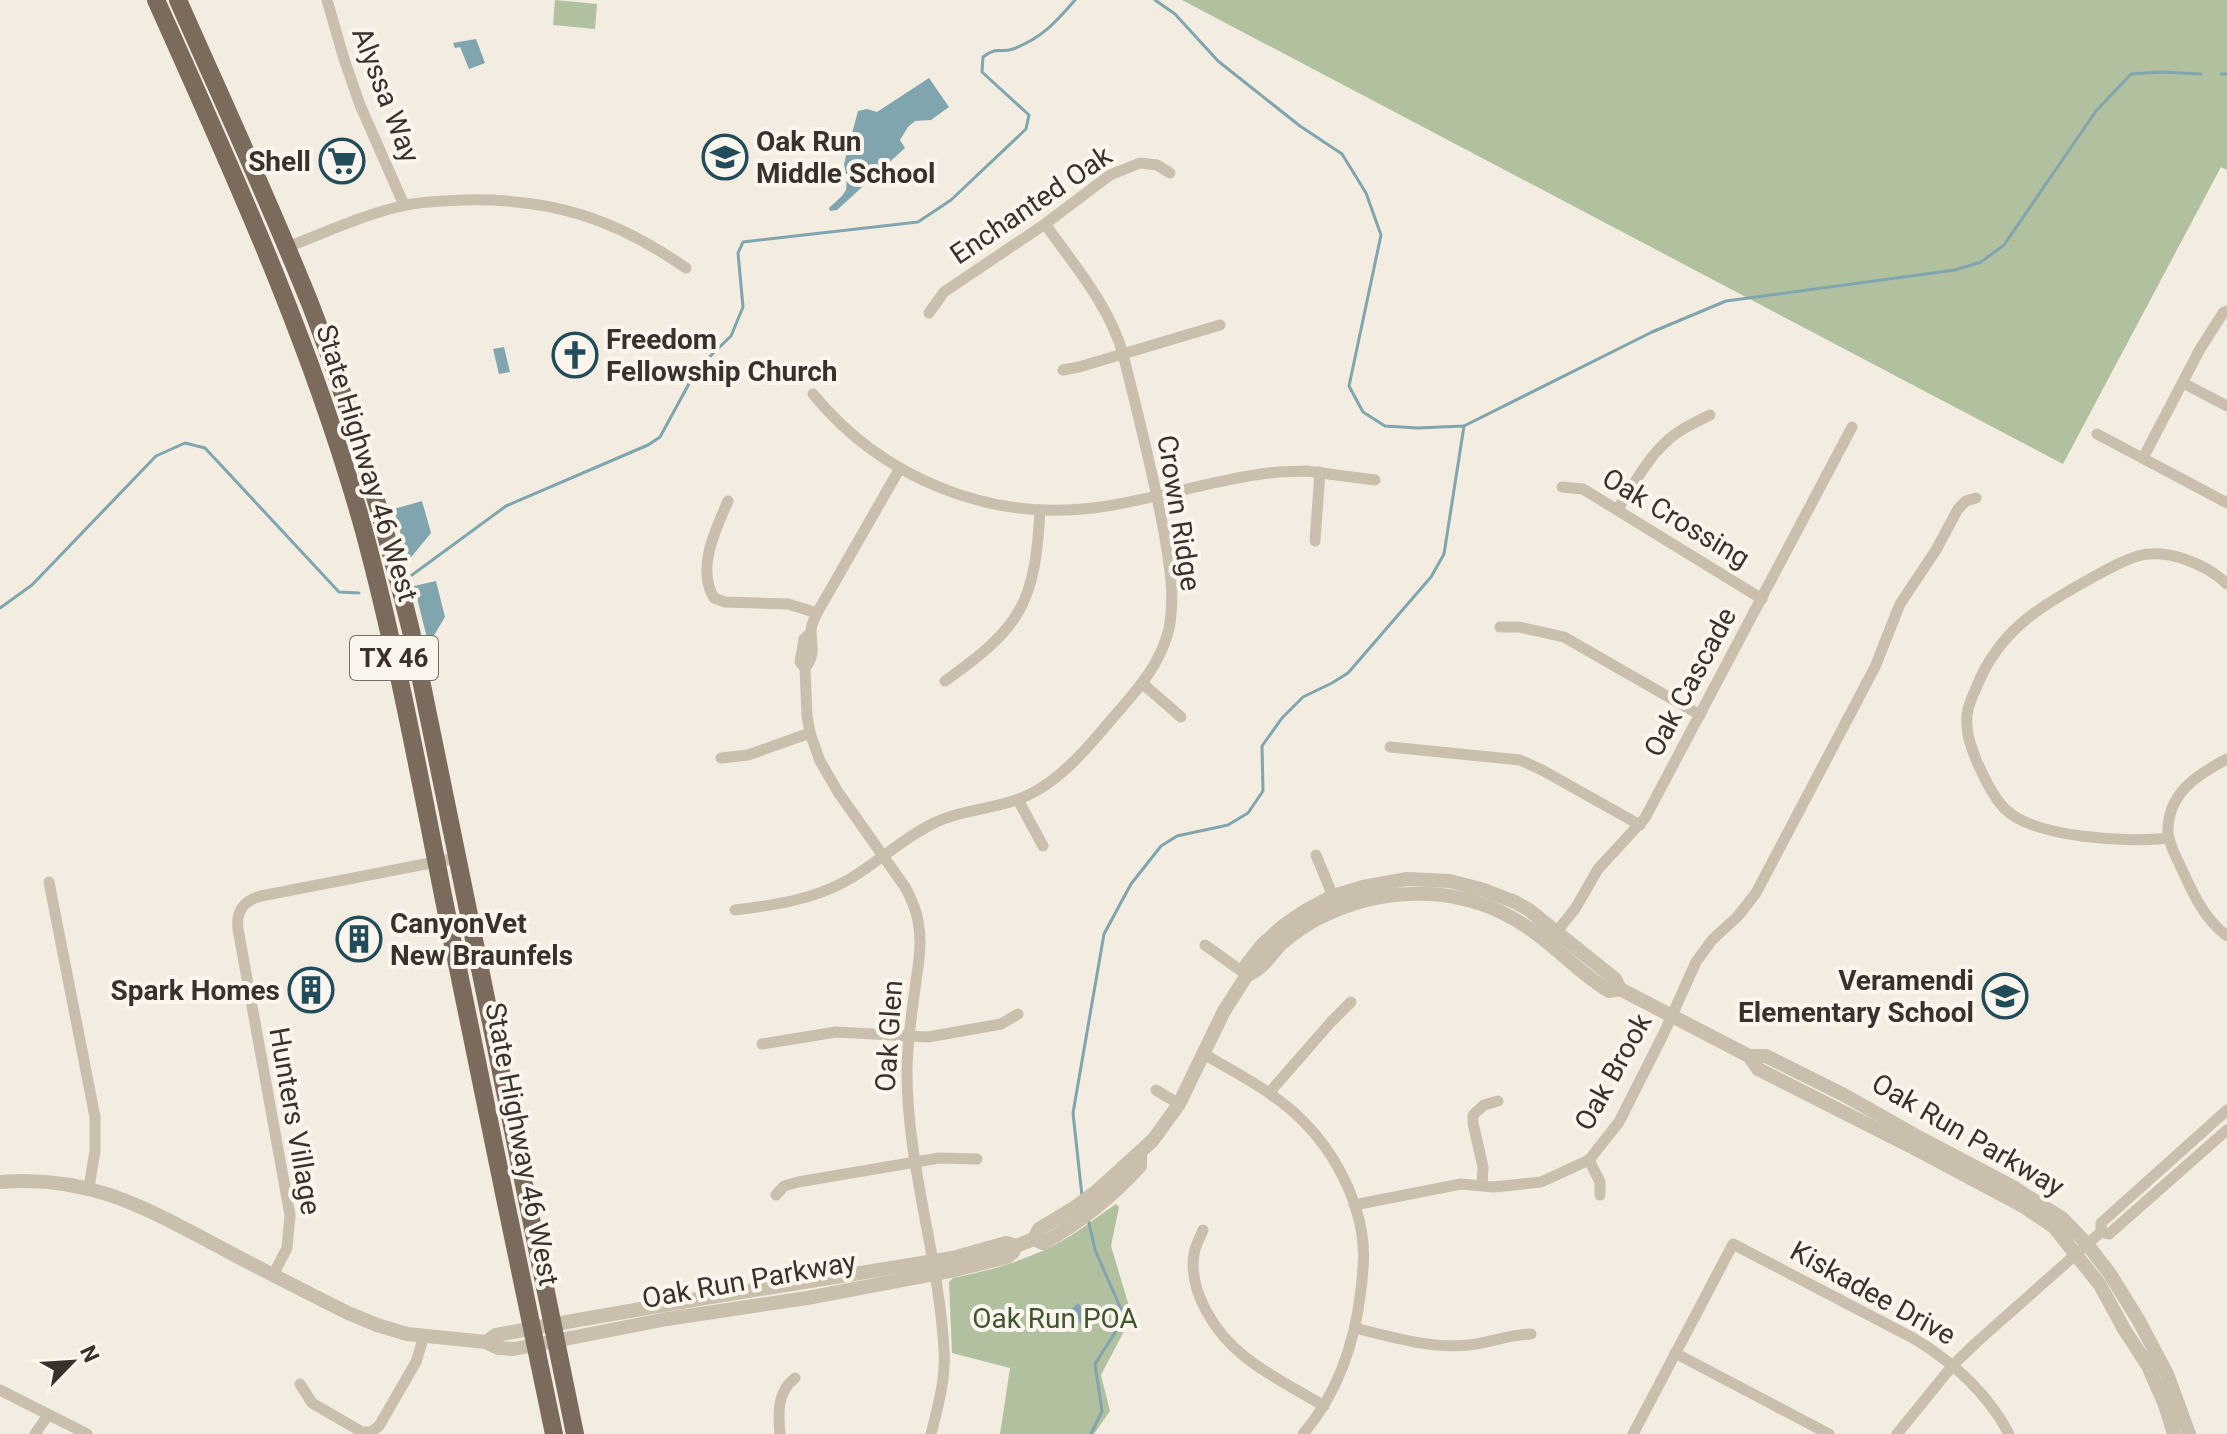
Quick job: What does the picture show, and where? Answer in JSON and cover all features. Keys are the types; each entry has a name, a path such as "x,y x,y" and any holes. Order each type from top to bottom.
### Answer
{"main road":[{"name":"State Highway 46 West","path":"156,0 240,189 308,359 363,530 401,691 554,1434"},
{"name":"State Highway 46 West","path":"178,0 287,247 340,387 383,524 411,631 575,1434"},
{"path":"240,189 262,215 273,240 287,247"}],"street":[{"name":"Alyssa Way","path":"327,0 360,105 404,205"},
{"name":"Enchanted Oak","path":"929,313 944,292 1045,224 1110,175 1129,166 1150,163 1170,173"},
{"path":"287,247 404,205 513,201 591,217 660,249 686,268"},
{"name":"Crown Ridge","path":"735,910 803,899 827,891 940,820 1018,800 1038,790 1066,770 1143,684 1158,658 1169,627 1172,596 1170,569 1157,495 1123,354 1109,316 1045,224"},
{"path":"2143,458 2200,349 2227,311"},
{"path":"1063,370 1220,325"},
{"path":"2183,383 2227,406"},
{"path":"813,394 844,428 900,468 964,497 1004,506 1040,510 1096,508 1264,473 1291,471 1375,480"},
{"path":"1617,510 1666,441 1710,415"},
{"name":"Oak Cascade","path":"1552,937 1575,909 1598,869 1640,825 1651,808 1852,427"},
{"path":"2097,434 2227,503"},
{"name":"Oak Glen","path":"900,468 817,613 811,633 804,639 800,662 805,668 805,700 810,733 828,776 905,887 919,922 919,961 909,1036 908,1095 944,1351 940,1399 931,1434"},
{"path":"1315,541 1320,472"},
{"name":"Oak Crossing","path":"1562,487 1583,489 1762,599"},
{"name":"Oak Brook","path":"1354,1205 1461,1184 1494,1187 1541,1182 1589,1160 1619,1122 1696,962 1712,940 1748,906 1786,847 1875,667 1900,604 1936,550 1958,509 1966,501 1976,498"},
{"path":"728,501 713,535 708,556 708,583 714,598 725,602 788,604 817,613"},
{"path":"945,681 997,640 1024,604 1034,572 1040,510"},
{"path":"2169,838 2149,841 2052,832 2017,817 2005,809 1984,777 1968,740 1968,710 1986,665 2009,633 2046,603 2108,569 2139,555 2164,555 2187,559 2227,584"},
{"path":"1500,627 1519,627 1564,637 1700,715"},
{"path":"1143,684 1181,717"},
{"path":"721,758 748,755 810,733"},
{"path":"1390,747 1520,760 1640,825"},
{"path":"2227,759 2185,785 2173,805 2168,835 2189,885 2208,919 2227,936"},
{"path":"1018,800 1043,846"},
{"path":"1316,855 1336,903"},
{"name":"Hunters Village","path":"273,1275 287,1248 290,1215 238,929 241,907 261,896 456,858"},
{"name":"Oak Run Parkway","path":"0,1182 54,1182 89,1187 144,1207 377,1325 407,1334 486,1342 496,1335 534,1338 807,1298 934,1267 977,1266 1007,1257 1016,1246 1034,1239 1039,1229 1060,1225 1098,1190 1121,1178 1132,1158 1140,1154 1162,1129 1179,1104 1224,1011 1247,975 1247,964 1273,935 1305,911 1336,903 1363,887 1420,879 1450,881 1515,902 1552,937 1615,979 1620,989 1749,1056 1758,1069 1917,1143 2054,1227 2110,1274 2167,1374 2189,1434"},
{"path":"49,882 95,1117 95,1151 89,1187"},
{"path":"1205,945 1247,975"},
{"path":"1269,1093 1351,1002"},
{"path":"762,1044 836,1032 928,1037 993,1026 1008,1022 1018,1014"},
{"path":"1204,1054 1278,1098 1305,1123 1334,1161 1354,1205 1362,1236 1364,1264 1355,1328 1344,1367 1324,1406 1303,1434"},
{"path":"1156,1090 1179,1104"},
{"path":"1482,1185 1483,1167 1473,1115 1479,1108 1498,1101"},
{"path":"1897,1434 1953,1365 2101,1232 2101,1223 2227,1110"},
{"path":"2101,1232 2109,1234 2227,1130"},
{"path":"776,1195 784,1186 798,1182 950,1157 977,1159"},
{"path":"1589,1160 1600,1182 1600,1195"},
{"path":"1203,1230 1194,1254 1197,1287 1223,1336 1255,1364 1324,1406"},
{"name":"Kiskadee Drive","path":"1675,1353 1733,1244 1913,1338 1953,1365 1986,1398 2009,1434"},
{"name":"Oak Run Parkway","path":"2082,1248 2124,1329 2148,1366 2174,1434"},
{"path":"1355,1328 1449,1346 1481,1344 1531,1334"},
{"path":"300,1384 312,1403 362,1432 371,1432 379,1426 416,1362 424,1336"},
{"path":"1633,1434 1675,1353 1829,1434"},
{"path":"780,1434 778,1413 781,1397 795,1378"},
{"path":"0,1390 87,1434"},
{"path":"35,1434 48,1415"}],"green space":[{"path":"555,0 597,4 595,29 553,25"},
{"path":"1182,0 2227,0 2227,170 2221,167 2063,464"},
{"name":"Oak Run POA","path":"1116,1204 1119,1207 1111,1246 1132,1316 1101,1375 1110,1411 1094,1434 1000,1434 1010,1368 952,1353 949,1282 953,1278 1043,1251"}],"water":[{"path":"476,39 485,63 469,69 460,47 455,48 453,43"},
{"path":"929,78 949,107 931,120 915,121 908,127 900,140 905,148 837,210 830,211 829,208 846,190 844,164 858,111 867,109 877,112"},
{"path":"504,347 510,372 499,374 493,349"},
{"path":"422,501 431,533 408,561 394,509"},
{"path":"436,581 445,617 428,642 414,586"},
{"path":"1078,1303 1092,1320 1085,1329 1070,1310"}],"waterway":[{"path":"412,575 506,506 660,437 697,369 731,336 743,307 738,253 743,242 918,222 951,200 1026,129 1029,115 982,72 983,57 992,51 1013,49 1032,40 1055,22 1075,0"},
{"path":"1155,0 1175,14 1218,61 1300,126 1342,154 1366,193 1381,235 1349,386 1363,412 1385,426 1464,426 1652,332 1726,301 1955,270 1981,262 2004,245 2096,111 2131,74 2201,74"},
{"path":"2221,74 2227,74"},
{"path":"1082,1196 1073,1113 1104,934 1131,884 1161,846 1177,836 1228,825 1248,813 1263,791 1262,746 1282,718 1303,697 1348,673 1431,577 1444,554 1464,426"},
{"path":"0,608 32,585 156,456 185,443 205,448 339,592 359,593"},
{"path":"1088,1219 1095,1250 1121,1309 1121,1323 1095,1364 1102,1411 1091,1434"}],"place":[{"name":"Oak Run Middle School","path":"725,157"},
{"name":"Shell","path":"342,161"},
{"name":"Freedom Fellowship Church","path":"575,355"},
{"name":"CanyonVet New Braunfels","path":"359,939"},
{"name":"Spark Homes","path":"311,990"},
{"name":"Veramendi Elementary School","path":"2005,996"}]}
